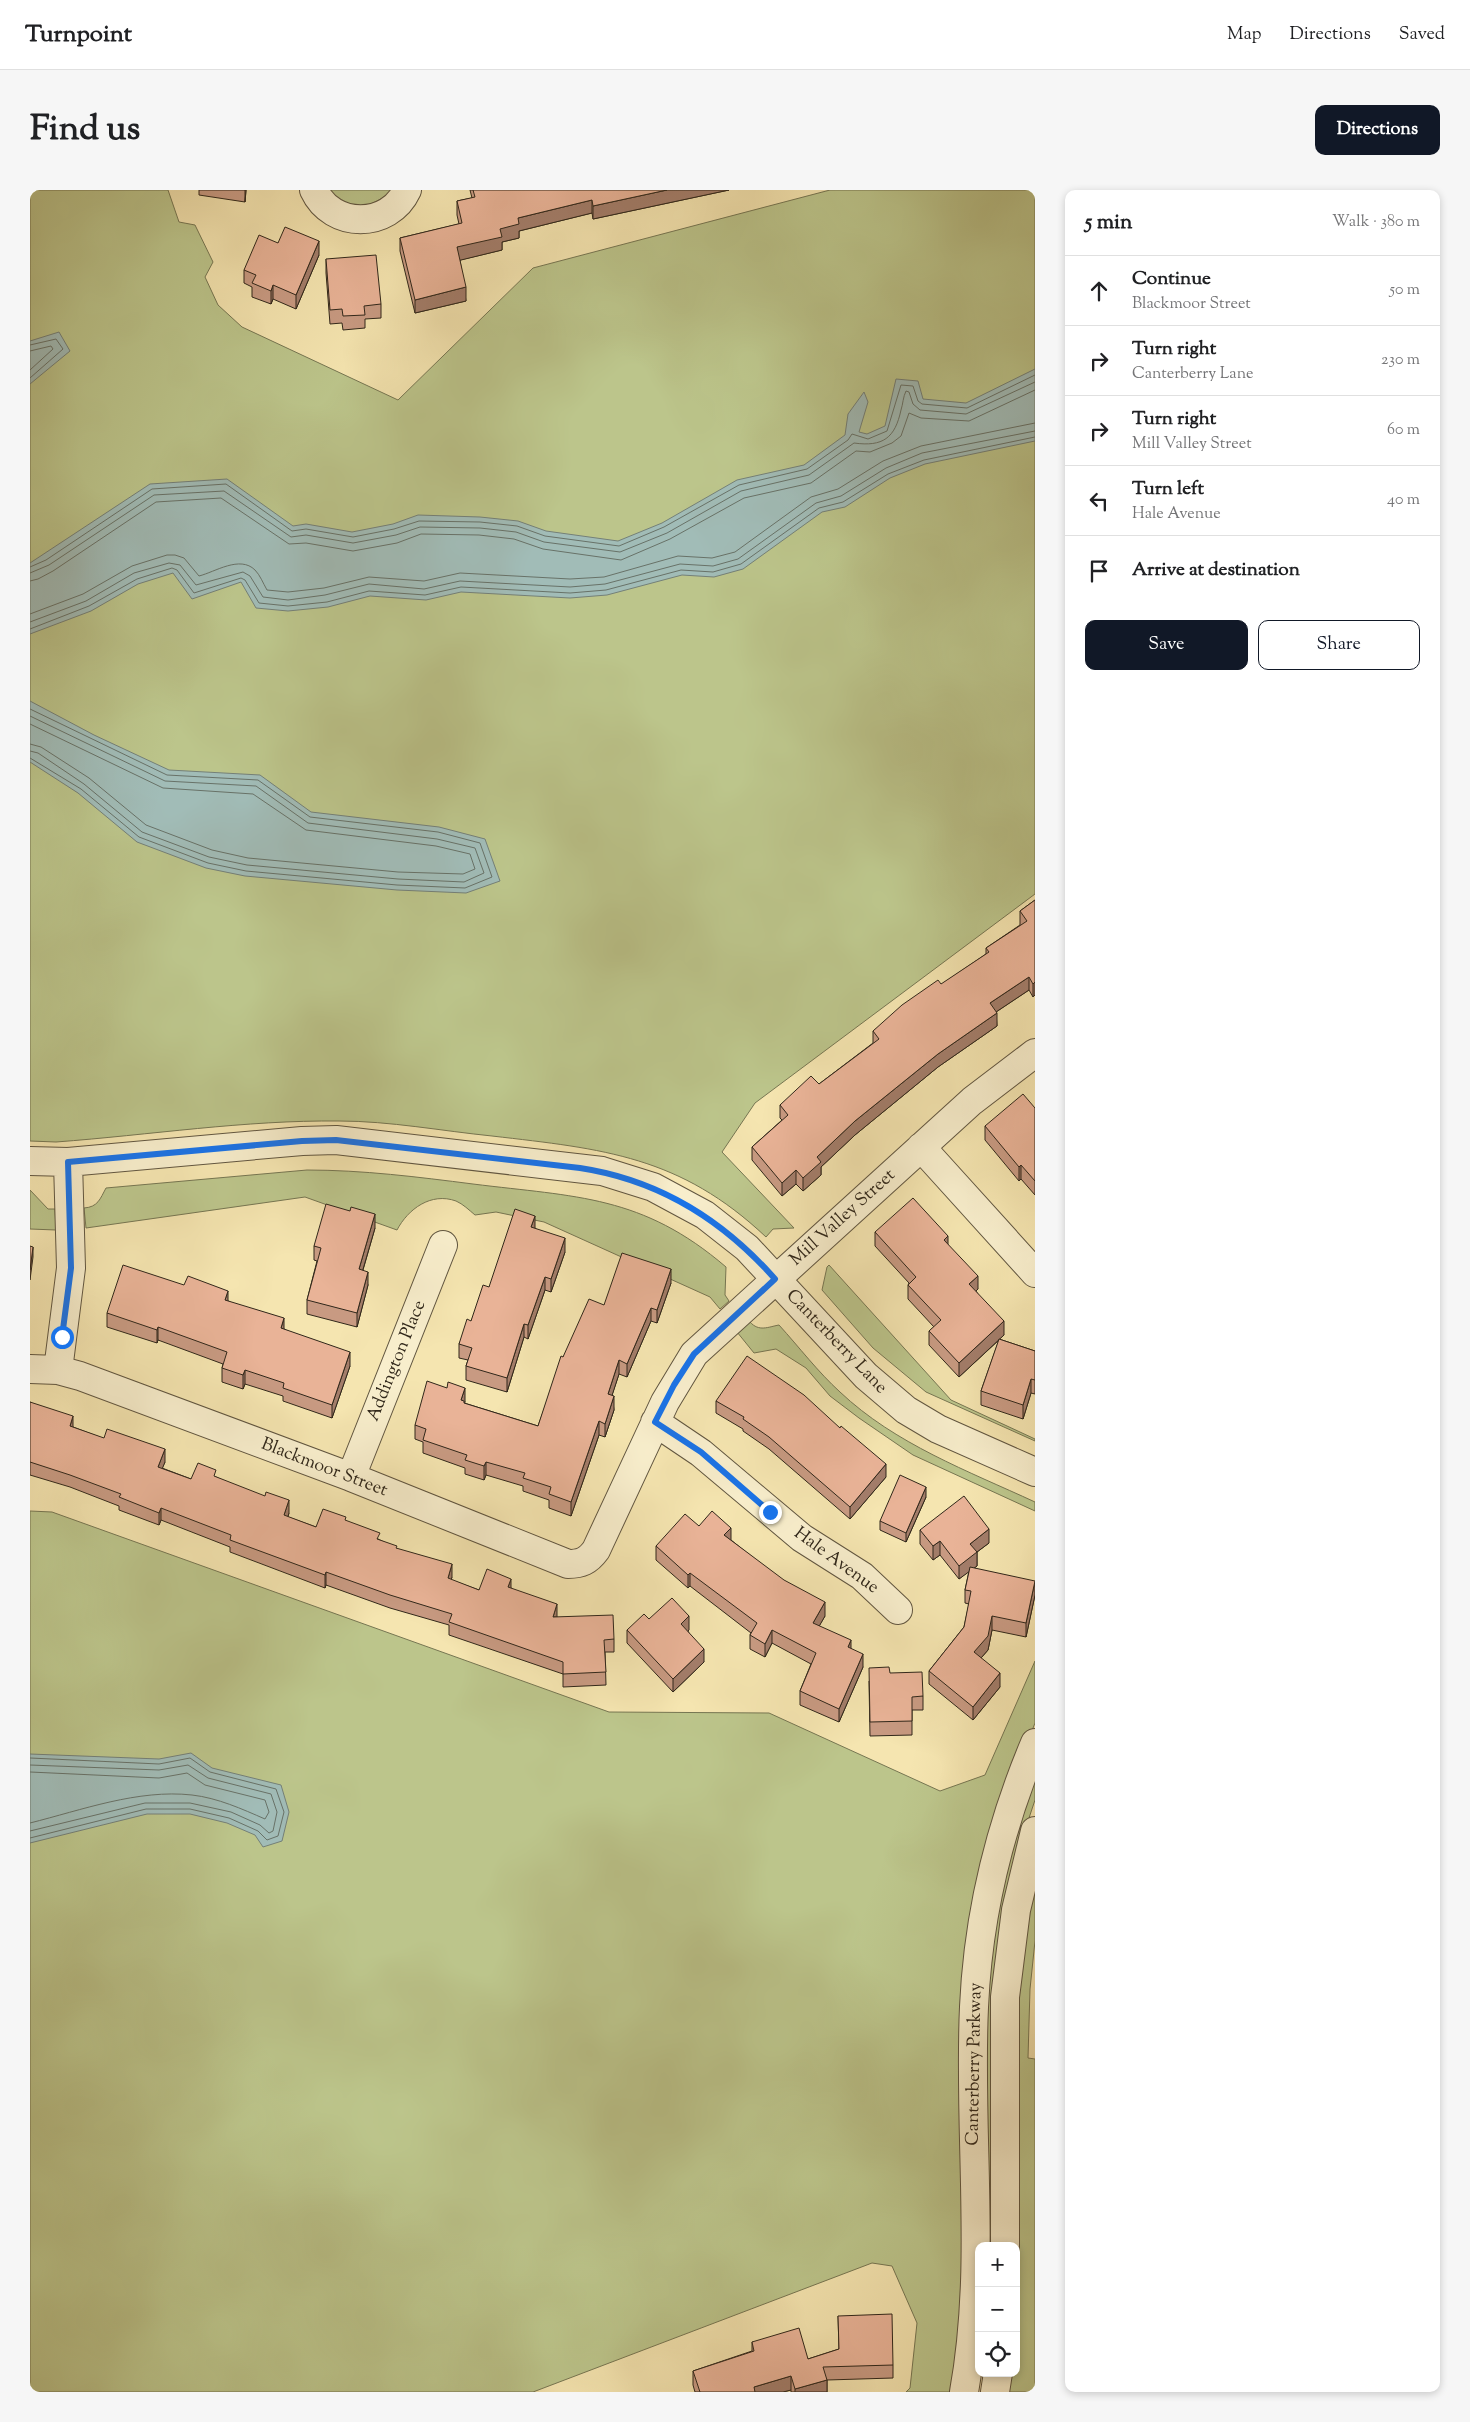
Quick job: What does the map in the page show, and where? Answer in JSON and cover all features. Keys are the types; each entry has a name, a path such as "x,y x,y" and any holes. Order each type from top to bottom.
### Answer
{"street":[{"path":"314,190 322,203 351,220 372,219 390,212 400,202 407,190"},
{"name":"Mill Valley Street","path":"589,1559 596,1550 655,1422 674,1385 694,1354 972,1101 1035,1053"},
{"name":"Canterberry Lane","path":"30,1160 68,1162 302,1141 336,1140 602,1171 653,1187 705,1215 747,1248 866,1376 902,1407 938,1429 1035,1472"},
{"path":"921,1147 1035,1273"},
{"path":"58,1370 71,1268 68,1162"},
{"name":"Addington Place","path":"351,1477 443,1245"},
{"name":"Blackmoor Street","path":"30,1369 58,1370 80,1376 351,1477 568,1564 581,1563 589,1559"},
{"name":"Hale Avenue","path":"655,1422 701,1452 802,1538 862,1576 898,1610"},
{"name":"Canterberry Parkway","path":"964,2392 970,2356 976,2282 973,2027 976,1974 984,1917 998,1851 1019,1783 1035,1743"},
{"name":"Canterberry Parkway","path":"1005,2242 1005,1997 1016,1910 1035,1831"},
{"path":"995,2392 997,2377"}],"green space":[{"path":"30,190 168,190 179,222 195,225 213,262 205,277 218,305 242,327 398,400 533,268 830,190 1035,190 1035,894 755,1103 722,1152 794,1228 773,1229 766,1237 734,1210 703,1189 671,1173 639,1161 605,1152 397,1124 358,1121 304,1121 56,1142 30,1141"},
{"path":"330,190 391,190 377,201 360,206 344,202"},
{"path":"307,1170 411,1176 545,1192 607,1203 666,1225 695,1243 726,1267 725,1295 729,1301 720,1309 710,1297 544,1222 496,1212 475,1215 459,1202 447,1199 438,1199 421,1204 407,1215 397,1230 305,1197 86,1228 84,1208 96,1204 106,1188"},
{"path":"30,1190 48,1209 55,1209 56,1230 30,1229"},
{"path":"829,1265 951,1400 1035,1439 1035,1441 926,1392 873,1348 822,1290"},
{"path":"750,1322 760,1328 779,1325 840,1392 884,1427 933,1455 1035,1502 1035,1511 913,1455 830,1396 806,1368 776,1349 754,1353 737,1332"},
{"path":"30,1511 52,1512 609,1712 769,1713 940,1791 985,1775 1035,1661 1035,1723 1001,1810 954,2392 906,2392 910,2388 917,2323 892,2266 872,2263 533,2392 30,2392"},
{"path":"1035,1767 1035,1800 1025,1830 997,2242 984,2242 982,2050 993,1914"},
{"path":"1035,1864 1035,1941 1030,1989 1028,2058 1035,2059 1035,2392 1004,2392 1006,2377 1020,2377 1020,2242 1016,2242 1011,2046"}],"water":[{"path":"59,332 70,351 30,384 30,341"},
{"path":"1035,369 1035,441 925,464 890,478 845,507 822,512 743,569 714,577 682,575 607,595 570,598 461,592 426,600 370,596 328,607 288,611 256,608 241,582 192,599 173,573 138,584 91,611 30,634 30,563 150,484 227,479 293,526 306,524 352,532 393,524 418,515 480,517 518,521 546,531 618,541 662,523 737,480 804,465 845,435 848,414 864,392 868,402 859,432 867,434 885,426 896,379 918,381 923,399 966,403"},
{"path":"30,701 94,735 169,770 260,775 311,812 439,827 485,839 500,881 466,893 397,890 245,876 206,868 137,842 78,793 30,762"},
{"path":"191,1753 212,1768 281,1785 289,1812 282,1841 263,1847 255,1835 227,1823 190,1814 147,1814 30,1843 30,1754 159,1759"}],"building":[{"path":"473,190 667,190 593,206 592,200 518,218 519,224 500,229 502,237 457,247 466,287 415,300 400,238 462,223 457,201 475,197"},
{"path":"285,227 319,241 296,295 273,285 271,291 252,283 256,275 244,270 259,235 278,243"},
{"path":"376,255 381,304 364,306 365,315 343,316 342,309 330,310 326,259"},
{"path":"1035,900 1035,982 1033,984 1029,977 990,1003 997,1013 938,1054 855,1121 817,1157 821,1162 803,1178 796,1170 782,1183 752,1147 788,1115 780,1105 811,1076 819,1084 879,1039 873,1031 902,1005 938,980 941,984 989,952 986,948 1027,921 1020,911"},
{"path":"1023,1094 1035,1108 1035,1181 1021,1165 1019,1167 985,1126"},
{"path":"913,1198 948,1236 944,1240 978,1276 969,1284 1004,1321 959,1363 929,1331 941,1320 908,1285 916,1277 875,1232"},
{"path":"326,1204 350,1211 351,1207 375,1214 359,1269 368,1272 357,1313 307,1300 321,1248 314,1246"},
{"path":"515,1209 535,1216 531,1227 565,1238 551,1279 545,1277 528,1325 524,1324 507,1378 466,1366 472,1348 459,1344 467,1319 471,1321 483,1285 489,1287"},
{"path":"30,1246 33,1247 30,1270"},
{"path":"622,1253 671,1269 657,1310 651,1308 627,1364 619,1360 608,1394 614,1396 605,1424 599,1421 571,1502 549,1494 551,1487 523,1478 525,1473 486,1462 484,1466 465,1460 467,1455 423,1440 426,1429 415,1425 427,1381 447,1388 448,1382 465,1388 461,1400 464,1403 538,1426 561,1356 563,1357 589,1299 604,1305"},
{"path":"123,1265 184,1285 188,1276 228,1291 225,1300 284,1318 281,1328 350,1352 332,1405 283,1388 284,1383 245,1370 243,1375 222,1368 227,1352 158,1327 157,1330 107,1313"},
{"path":"999,1339 1035,1351 1035,1380 1031,1379 1023,1405 981,1391"},
{"path":"747,1356 804,1395 840,1428 841,1426 886,1464 850,1507 769,1437 743,1419 744,1417 716,1401"},
{"path":"30,1402 73,1416 70,1426 104,1438 107,1429 165,1449 158,1467 191,1479 198,1463 216,1470 214,1476 265,1496 266,1492 289,1500 284,1515 316,1527 323,1509 346,1517 345,1520 380,1533 377,1539 397,1546 396,1548 452,1564 448,1578 479,1590 487,1569 511,1579 508,1587 557,1604 553,1617 613,1615 614,1639 604,1640 606,1672 563,1674 563,1662 449,1622 452,1614 390,1595 326,1572 325,1575 230,1540 231,1535 161,1508 159,1513 119,1497 121,1494 30,1462"},
{"path":"900,1475 926,1487 906,1533 880,1521"},
{"path":"964,1496 989,1529 970,1544 977,1552 959,1566 940,1541 933,1546 920,1530"},
{"path":"712,1511 731,1528 724,1535 784,1580 825,1602 813,1623 851,1640 848,1647 863,1654 839,1709 800,1691 816,1653 772,1630 765,1644 750,1635 757,1623 690,1573 688,1575 656,1546 685,1514 699,1526"},
{"path":"970,1567 1035,1581 1026,1623 992,1616 988,1636 974,1652 1000,1673 973,1707 929,1671 964,1627 971,1591 965,1590"},
{"path":"672,1598 689,1616 681,1624 704,1649 673,1679 627,1630 644,1614 649,1619"},
{"path":"889,1667 890,1673 922,1672 923,1696 912,1697 912,1721 870,1722 869,1668"},
{"path":"892,2314 893,2365 823,2367 827,2380 795,2389 791,2376 754,2387 755,2392 700,2392 693,2371 754,2351 752,2342 799,2328 808,2359 839,2349 838,2316"}],"route":[{"path":"62,1337 71,1268 68,1162 302,1141 336,1140 602,1171 653,1187 705,1215 747,1248 775,1279 694,1354 674,1385 655,1422 701,1452 770,1512"}]}
